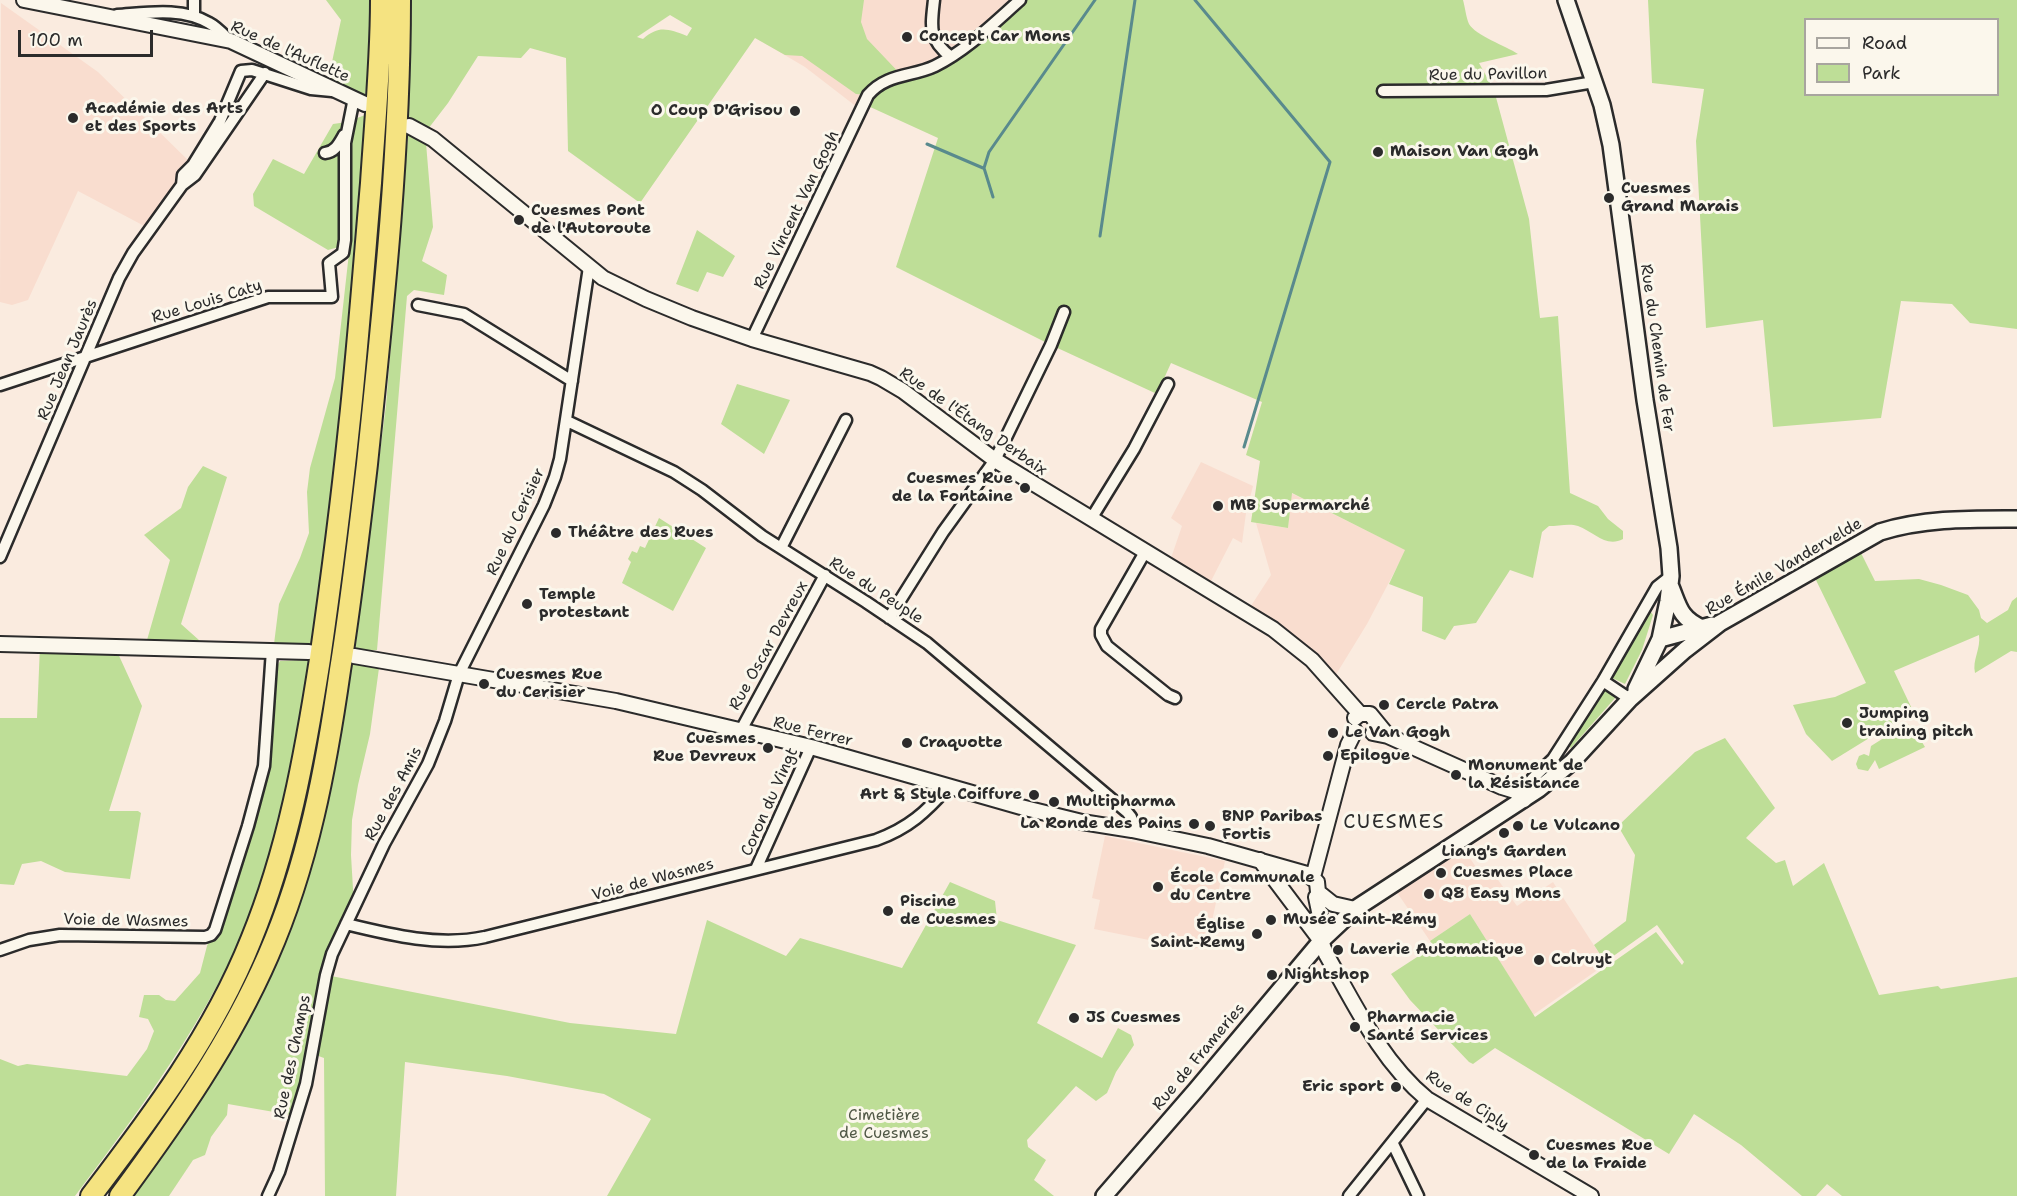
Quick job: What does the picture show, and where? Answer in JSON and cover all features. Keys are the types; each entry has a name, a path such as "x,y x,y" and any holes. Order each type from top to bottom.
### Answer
{"highway":[{"path":"91,1196 156,1109 207,1030 249,944 266,902 292,813 310,724 341,505 376,113 381,0"},
{"path":"120,1196 176,1120 249,998 302,866 332,724 360,530 379,355 395,149 400,0"}],"main road":[{"name":"Rue du Chemin de Fer","path":"1566,0 1594,82 1611,145 1669,548 1671,580 1660,639 1646,672 1630,699"},
{"name":"Rue Émile Vandervelde","path":"1355,909 1529,796 1572,762 1630,699 1685,650 1720,623 1880,532 1899,526 1949,519 2017,519"},
{"path":"1671,580 1682,615 1690,623 1702,628"},
{"path":"1660,639 1720,623"},
{"path":"1660,639 1673,649 1685,650"},
{"name":"Rue de Frameries","path":"1104,1196 1324,937 1355,909"}],"street":[{"name":"Rue de l'Auflette","path":"24,0 231,41 360,101"},
{"path":"194,0 194,15"},
{"path":"934,0 932,32 938,47 951,57 983,33 1020,0"},
{"path":"109,16 176,13 194,15 211,24 231,41"},
{"name":"Rue Vincent Van Gogh","path":"752,339 868,95 877,85 889,79 933,67 951,57"},
{"name":"Rue Jean Jaurès","path":"182,185 183,176 220,121 241,71 248,69 311,89 337,91"},
{"name":"Rue Jean Jaurès","path":"0,557 125,266 182,185 195,175 265,73"},
{"name":"Rue du Pavillon","path":"1383,91 1546,90 1594,82"},
{"name":"Rue Louis Caty","path":"0,385 268,297 332,297 329,263 343,253 345,240 345,143 348,127 360,101"},
{"path":"408,126 442,147 589,267"},
{"path":"325,153 337,147 348,127"},
{"name":"Rue de l'Étang Derbaix","path":"589,267 617,286 646,299 752,339 881,378 903,391 995,460 1236,606 1292,644 1312,660 1360,714"},
{"name":"Rue du Cerisier","path":"459,674 548,496 560,459 589,267"},
{"path":"418,305 464,314 572,381"},
{"path":"890,618 943,532 995,460 1051,345 1064,312"},
{"path":"1090,519 1134,449 1168,384"},
{"path":"781,548 846,420"},
{"name":"Rue du Peuple","path":"567,422 653,460 674,472 702,490 762,536 927,643 1127,812 1131,818 1132,830"},
{"path":"1145,552 1101,629 1101,635 1107,646 1168,695 1175,698"},
{"name":"Rue Oscar Devreux","path":"740,732 825,576"},
{"path":"1375,729 1502,787 1529,796 1532,779 1553,759 1603,681 1657,587 1671,580"},
{"path":"0,644 309,652"},
{"name":"Voie de Wasmes","path":"0,950 29,940 52,936 205,937 211,935 215,930 249,826 264,766 272,650"},
{"name":"Rue Ferrer","path":"354,656 616,701 811,747 1021,807 1082,822 1208,846 1308,875"},
{"name":"Rue des Amis","path":"346,924 384,844 428,764 445,721 459,674"},
{"path":"1603,681 1630,699"},
{"path":"1308,875 1348,745 1355,731 1353,721 1360,714 1370,714 1376,720 1375,729 1366,736 1355,731"},
{"name":"Coron du Vingt","path":"756,869 811,747"},
{"name":"Voie de Wasmes","path":"346,924 386,934 448,942 466,941 866,842 896,832 916,819 949,786"},
{"path":"1502,787 1510,809"},
{"path":"1260,860 1296,907 1324,937"},
{"path":"1286,894 1291,878 1308,875 1317,882 1324,937"},
{"path":"1317,894 1333,904 1355,909"},
{"path":"1296,907 1307,904 1317,894"},
{"name":"Rue des Champs","path":"268,1196 275,1184 295,1124 312,1053 326,975 332,954 346,924"},
{"name":"Rue de Ciply","path":"1324,937 1326,954 1385,1054 1406,1080 1427,1099 1591,1196"},
{"path":"1349,1196 1427,1099"},
{"path":"1393,1144 1418,1196"}],"shaded area":[{"path":"691,0 1025,0 949,67 905,80 862,111 805,67"},
{"name":"Académie des Arts et des Sports","path":"1,3 98,72 193,165 150,229 78,191 28,300 12,305 0,302"},
{"path":"1201,462 1253,486 1242,543 1233,538 1211,581 1171,558 1182,526 1171,518"},
{"path":"1291,493 1406,550 1367,624 1332,681 1247,612 1271,575 1256,523 1288,528"},
{"name":"École Communale du Centre","path":"1105,836 1225,861 1207,944 1194,949 1094,929 1100,900 1092,898"},
{"path":"1459,842 1484,879 1493,873 1517,906 1553,882 1606,964 1533,1015 1470,914 1430,941 1392,885"}],"green space":[{"path":"326,0 369,0 370,54 365,96 350,91 329,76 341,20"},
{"path":"412,0 864,0 861,22 867,39 906,80 949,67 1025,0 1463,0 1472,28 1518,54 1479,63 1494,90 1529,219 1540,318 1558,316 1570,493 1598,506 1608,519 1623,531 1623,539 1611,542 1575,525 1549,526 1542,532 1533,578 1510,570 1476,623 1454,626 1445,640 1422,631 1423,597 1389,584 1405,550 1292,493 1288,528 1251,522 1260,461 1246,455 1262,402 1171,363 1157,394 1051,345 896,267 938,138 868,106 868,95 856,94 802,56 785,55 755,38 640,203 568,151 566,58 530,48 521,58 478,56 448,103 428,129 408,118","holes":["670,15 692,28 687,36 659,30 643,39 637,37"]},
{"path":"1648,0 2017,0 2017,329 1970,323 1952,304 1901,301 1881,418 1773,427 1763,320 1706,328 1696,141 1704,89 1652,83"},
{"path":"365,115 330,524 311,645 274,644 279,604 309,533 307,492 310,468 335,378 350,244 328,250 254,206 253,194 273,159 304,174 333,124 347,122"},
{"path":"408,135 426,143 433,227 422,261 447,275 444,295 414,290 407,296 377,650 355,651 386,405"},
{"path":"697,230 735,256 723,277 707,272 698,292 676,284"},
{"path":"737,384 790,400 764,454 721,424"},
{"path":"203,466 227,477 181,624 209,649 145,647 170,560 144,535 181,508 188,487"},
{"path":"659,518 706,548 673,611 622,583 631,562 628,559 632,551 637,553 640,546 645,548"},
{"path":"1861,553 1875,581 1919,579 1968,595 1979,610 1981,618 1987,623 2008,610 2012,601 2017,597 2017,652 2011,651 1975,673 1979,635 1894,671 1913,711 1832,761 1806,734 1793,705 1835,697 1866,683 1815,578"},
{"path":"1651,612 1653,615 1642,650 1625,684 1610,677 1648,613"},
{"path":"40,645 115,647 142,706 109,811 138,811 141,813 130,879 65,872 41,861 22,864 14,885 0,884 0,718 37,718"},
{"path":"309,660 291,770 280,824 265,878 229,963 207,1004 157,1083 75,1196 0,1196 0,1059 18,1066 27,1064 127,1076 147,1049 154,1031 148,1019 139,1017 144,995 159,995 166,1000 175,1001 200,973 256,800 271,678 280,661"},
{"name":"Cimetière de Cuesmes","path":"352,664 379,668 370,734 352,820 351,855 354,906 326,975 570,1023 676,1034 707,920 786,956 800,938 902,968 950,882 995,901 997,920 1076,945 1037,1023 1102,1058 1118,1028 1131,1035 1134,1045 1116,1072 1107,1093 1096,1101 1076,1086 1027,1140 1028,1147 1046,1160 1034,1180 1054,1196 607,1196 651,1119 604,1094 507,1076 405,1062 396,1196 325,1196 324,1058 313,1054 297,1116 228,1104 227,1115 211,1137 205,1155 193,1160 169,1196 132,1196 191,1113 217,1071 242,1028 285,939 303,892 324,821 338,754"},
{"path":"1603,686 1616,697 1571,748 1567,745"},
{"name":"Jumping training pitch","path":"1906,724 1912,726 1925,747 1879,769 1875,760 1868,771 1858,769 1856,764 1859,756 1864,754 1869,756 1871,746"},
{"path":"1725,738 1775,808 1746,838 1776,863 1785,860 1793,886 1824,863 1879,995 1938,986 1941,989 2017,977 2017,1196 1842,1196 1827,1184 1816,1196 1802,1196 1741,1145 1694,1114 1669,1154 1495,1048 1473,1064 1469,1062 1410,1000 1391,974 1434,946 1430,941 1470,914 1535,1017 1656,932 1682,965 1684,962 1657,925 1605,962 1594,945 1626,921 1635,855 1618,826 1695,752"}],"waterway":[{"path":"993,197 984,168 989,152 1095,0"},
{"path":"1100,236 1135,0"},
{"path":"1195,0 1330,162 1244,447"},
{"path":"927,144 983,168"}],"place":[{"name":"Concept Car Mons","path":"907,37"},
{"name":"O Coup D'Grisou","path":"795,111"},
{"name":"Académie des Arts et des Sports","path":"73,118"},
{"name":"Maison Van Gogh","path":"1378,152"},
{"name":"Cuesmes Grand Marais","path":"1609,198"},
{"name":"Cuesmes Pont de l'Autoroute","path":"519,220"},
{"name":"Cuesmes Rue de la Fontaine","path":"1025,488"},
{"name":"MB Supermarché","path":"1218,506"},
{"name":"Théâtre des Rues","path":"556,533"},
{"name":"Temple protestant","path":"527,604"},
{"name":"Cuesmes Rue du Cerisier","path":"484,684"},
{"name":"Cercle Patra","path":"1384,705"},
{"name":"Jumping training pitch","path":"1847,723"},
{"name":"Le Van Gogh","path":"1333,733"},
{"name":"Craquotte","path":"907,743"},
{"name":"Cuesmes Rue Devreux","path":"768,748"},
{"name":"Epilogue","path":"1328,756"},
{"name":"Monument de la Résistance","path":"1456,775"},
{"name":"Art & Style Coiffure","path":"1034,795"},
{"name":"Multipharma","path":"1054,802"},
{"name":"La Ronde des Pains","path":"1194,824"},
{"name":"BNP Paribas Fortis","path":"1210,826"},
{"name":"Le Vulcano","path":"1518,826"},
{"name":"Liang's Garden","path":"1504,833"},
{"name":"Cuesmes Place","path":"1441,873"},
{"name":"École Communale du Centre","path":"1158,887"},
{"name":"Q8 Easy Mons","path":"1429,894"},
{"name":"Piscine de Cuesmes","path":"888,911"},
{"name":"Musée Saint-Rémy","path":"1271,920"},
{"name":"Église Saint-Remy","path":"1257,934"},
{"name":"Laverie Automatique","path":"1338,950"},
{"name":"Colruyt","path":"1539,960"},
{"name":"Nightshop","path":"1272,975"},
{"name":"JS Cuesmes","path":"1074,1018"},
{"name":"Pharmacie Santé Services","path":"1355,1027"},
{"name":"Eric sport","path":"1396,1087"},
{"name":"Cuesmes Rue de la Fraide","path":"1534,1155"}],"district":[{"name":"CUESMES","path":"1394,823"}]}
